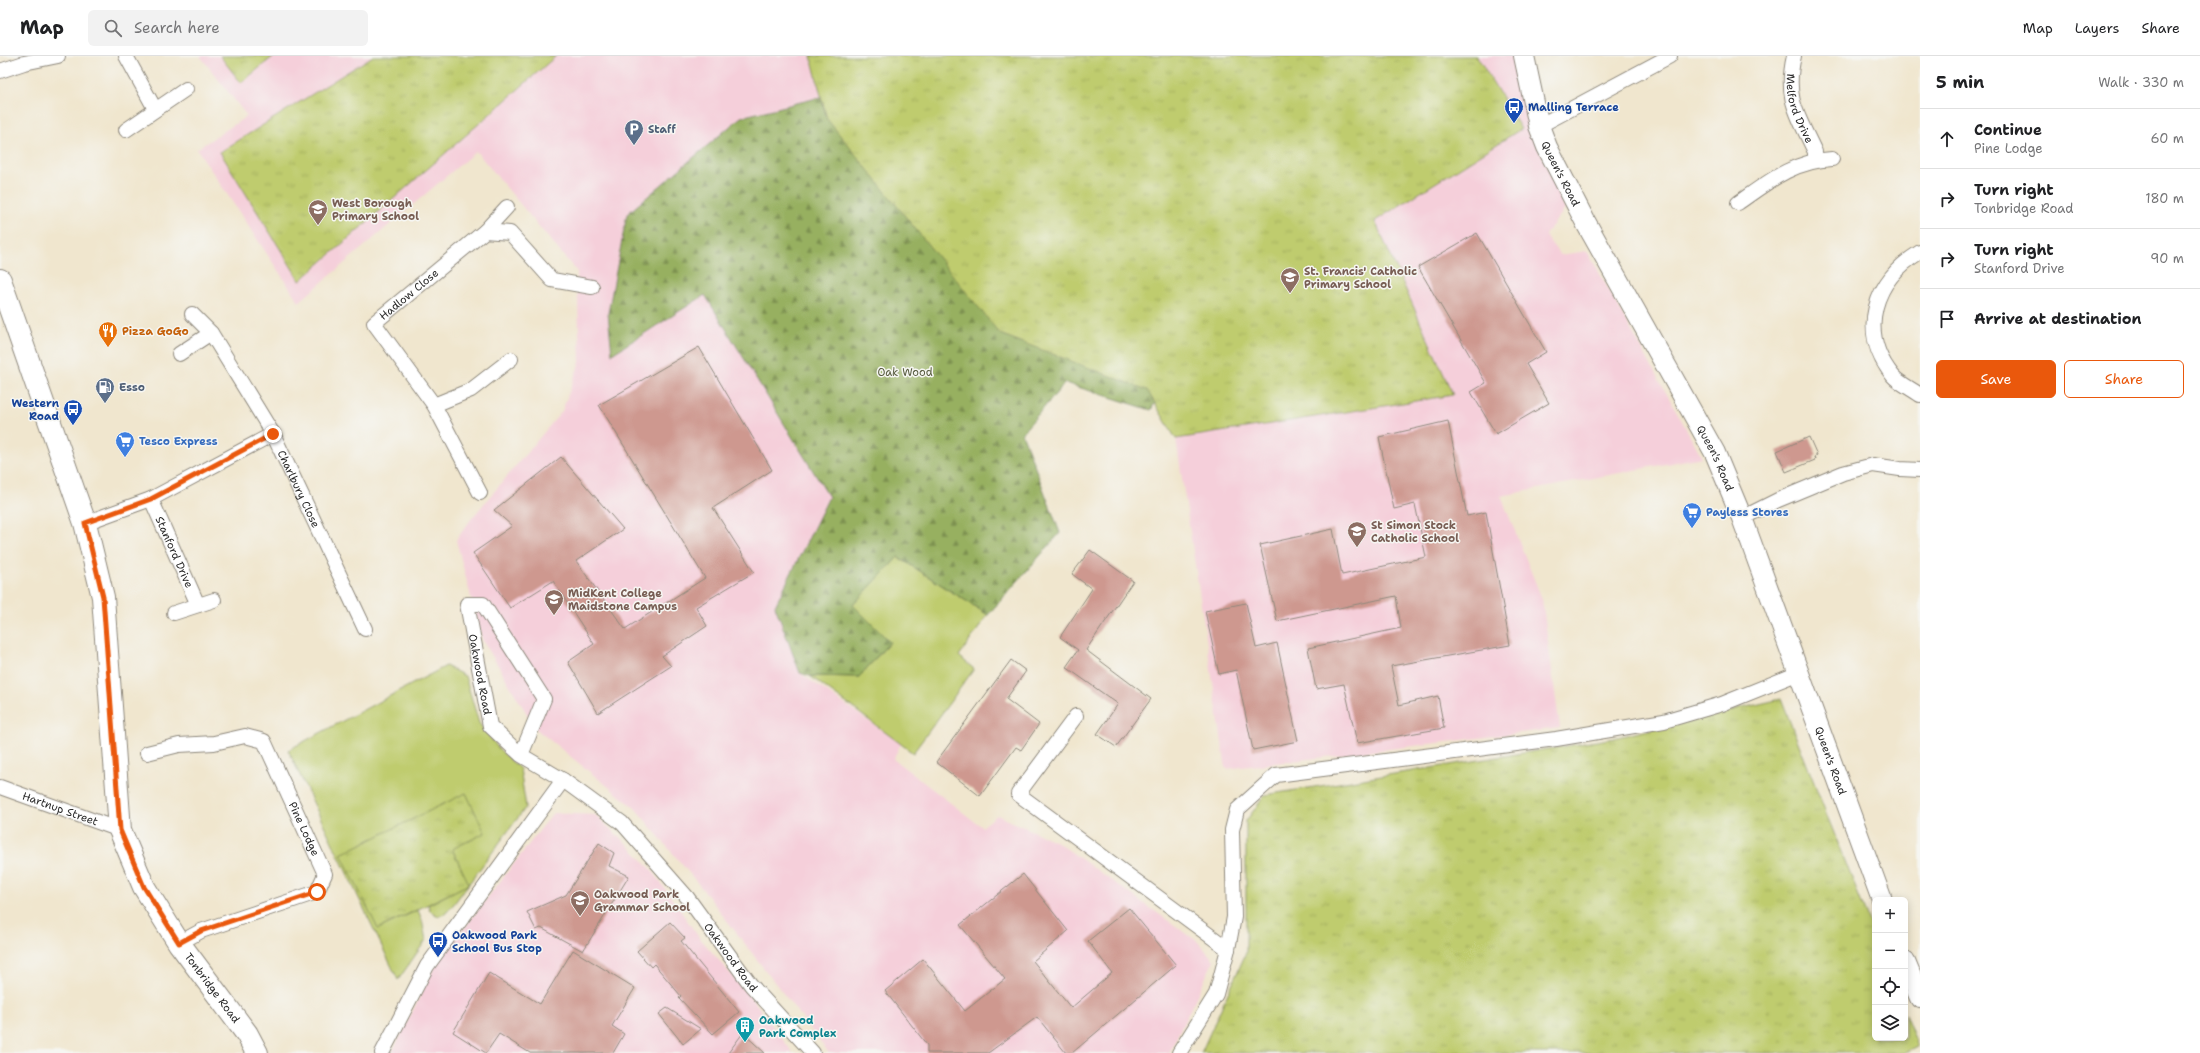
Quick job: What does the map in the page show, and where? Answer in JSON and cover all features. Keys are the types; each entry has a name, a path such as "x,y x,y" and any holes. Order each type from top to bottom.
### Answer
{"main road":[{"name":"Tonbridge Road","path":"0,280 85,523 103,597 120,830 144,887 179,943 247,1034 257,1053"}],"street":[{"path":"0,71 24,63 58,56"},
{"path":"126,56 154,109"},
{"name":"Queen's Road","path":"1524,56 1539,126 1547,147 1586,223 1715,453 1742,518 1881,897"},
{"path":"1539,126 1670,56"},
{"name":"Melford Drive","path":"1794,56 1790,74 1791,100 1815,152 1815,160"},
{"path":"126,130 186,88"},
{"path":"1738,203 1781,172 1815,160 1832,159"},
{"name":"Hadlow Close","path":"480,492 434,405 374,323 485,231 507,207"},
{"path":"485,231 510,233 552,280 592,286"},
{"path":"1920,252 1912,257 1888,280 1876,303 1872,328 1878,352 1893,376 1920,395"},
{"name":"Charlbury Close","path":"192,314 211,333 273,434 365,629"},
{"path":"179,354 211,333"},
{"path":"434,405 471,390 511,359"},
{"path":"85,523 151,499 273,434"},
{"path":"1742,518 1778,500 1851,471 1873,465 1920,470"},
{"name":"Stanford Drive","path":"151,499 198,606"},
{"path":"174,613 214,600"},
{"name":"Oakwood Road","path":"521,755 544,699 484,604 467,604 490,726 521,755 563,780 622,823 688,897 751,984 813,1053"},
{"path":"1179,1053 1216,994 1228,949 1234,917 1232,830 1237,810 1276,775 1556,740 1664,721 1722,704 1799,673"},
{"path":"1076,716 1018,794 1228,949"},
{"name":"Pine Lodge","path":"147,753 179,744 214,743 245,736 264,741 325,874 317,892 201,931 179,943"},
{"path":"382,1053 427,966 563,780"},
{"name":"Hartnup Street","path":"0,787 120,830"},
{"path":"1911,968 1920,998"}],"shaded area":[{"path":"200,56 1516,56 1537,143 1565,209 1545,235 1560,255 1587,251 1702,457 1501,496 1542,599 1560,728 1226,769 1176,439 1147,390 827,119 821,97 612,354 705,295 829,497 775,606 800,673 901,744 893,759 982,827 997,815 1057,842 1197,941 1214,960 1169,1053 829,1053 705,892 635,808 536,729 482,639 456,540 472,518 562,411 580,362 577,272 476,151 299,302 197,149 247,116"},
{"name":"Oakwood Park Grammar School","path":"553,813 595,815 626,843 652,870 698,936 754,1001 793,1053 392,1053 435,966"}],"green space":[{"path":"220,56 274,56 241,83"},
{"name":"West Borough Primary School","path":"373,56 556,56 300,281 220,152"},
{"name":"St. Francis' Catholic Primary School","path":"811,56 1477,56 1521,129 1375,221 1453,395 1176,439 1147,390 1000,334 827,119"},
{"name":"Oak Wood","path":"821,97 827,119 1168,378 1151,410 1065,383 1022,433 1060,533 988,615 898,557 853,605 890,642 859,677 810,676 800,673 775,606 829,497 705,295 612,354 608,313 627,214 741,117"},
{"path":"898,557 988,615 959,656 974,669 913,753 810,676 859,677 890,642 852,605"},
{"path":"446,666 465,676 479,723 499,749 520,769 526,807 453,905 445,914 438,916 430,911 428,905 468,884 452,849 466,794 378,929 418,910 422,920 426,940 398,980 288,750"},
{"path":"1781,699 1872,929 1872,1041 1908,1041 1908,1021 1918,1046 1904,1053 1201,1053 1246,953 1246,821 1265,795 1609,739"},
{"path":"466,793 485,833 452,849 469,884 378,929 341,854"}],"building":[{"path":"1477,233 1546,352 1526,364 1549,403 1496,434 1471,392 1486,383 1418,267"},
{"path":"699,347 772,470 713,508 754,572 696,607 707,626 662,656 671,666 598,713 568,662 594,644 553,581 510,608 473,553 512,526 494,510 561,457 623,529 576,561 625,629 705,578 599,405"},
{"path":"1448,421 1467,516 1486,512 1510,645 1391,666 1399,705 1438,696 1444,728 1357,743 1344,684 1316,689 1308,648 1401,628 1396,596 1277,621 1260,545 1333,529 1342,575 1426,557 1415,504 1394,509 1379,437"},
{"path":"1809,437 1817,455 1814,457 1815,460 1786,472 1777,451"},
{"path":"1090,550 1133,581 1086,650 1151,699 1116,747 1097,734 1118,704 1066,667 1078,650 1060,637 1092,589 1072,574"},
{"path":"1246,603 1256,648 1277,643 1298,741 1253,750 1236,670 1219,674 1205,611"},
{"path":"1011,660 1026,671 1006,699 1039,724 1021,750 1016,747 980,796 936,762"},
{"path":"599,843 614,853 609,866 629,876 583,951 541,928 536,930 527,912 566,895"},
{"path":"1023,874 1068,931 1033,961 1071,1008 1112,973 1088,941 1129,908 1176,965 1072,1053 1066,1053 1037,1017 988,1053 927,1053 927,1045 885,991 923,959 965,1011 1005,979 960,925"},
{"path":"670,922 685,938 681,941 739,1012 713,1034 679,998 681,996 654,964 651,967 637,951"},
{"path":"573,950 635,988 612,1026 624,1034 613,1053 530,1053 499,1034 486,1053 453,1032 489,973 540,1004"},
{"path":"667,1008 701,1029 683,1044 659,1014"},
{"name":"Oakwood Park Complex","path":"743,1033 765,1053 728,1053"}],"place":[{"name":"Malling Terrace","path":"1514,124"},
{"name":"Staff","path":"634,146"},
{"name":"West Borough Primary School","path":"318,226"},
{"name":"St. Francis' Catholic Primary School","path":"1290,294"},
{"name":"Pizza GoGo","path":"108,348"},
{"name":"Esso","path":"105,404"},
{"name":"Western Road","path":"73,426"},
{"name":"Tesco Express","path":"125,458"},
{"name":"Payless Stores","path":"1692,529"},
{"name":"St Simon Stock Catholic School","path":"1357,548"},
{"name":"MidKent College Maidstone Campus","path":"554,616"},
{"name":"Oakwood Park Grammar School","path":"580,917"},
{"name":"Oakwood Park School Bus Stop","path":"438,958"},
{"name":"Oakwood Park Complex","path":"745,1043"}],"route":[{"path":"273,434 151,499 85,523 103,597 120,830 144,887 179,943 201,931 317,892"}]}
